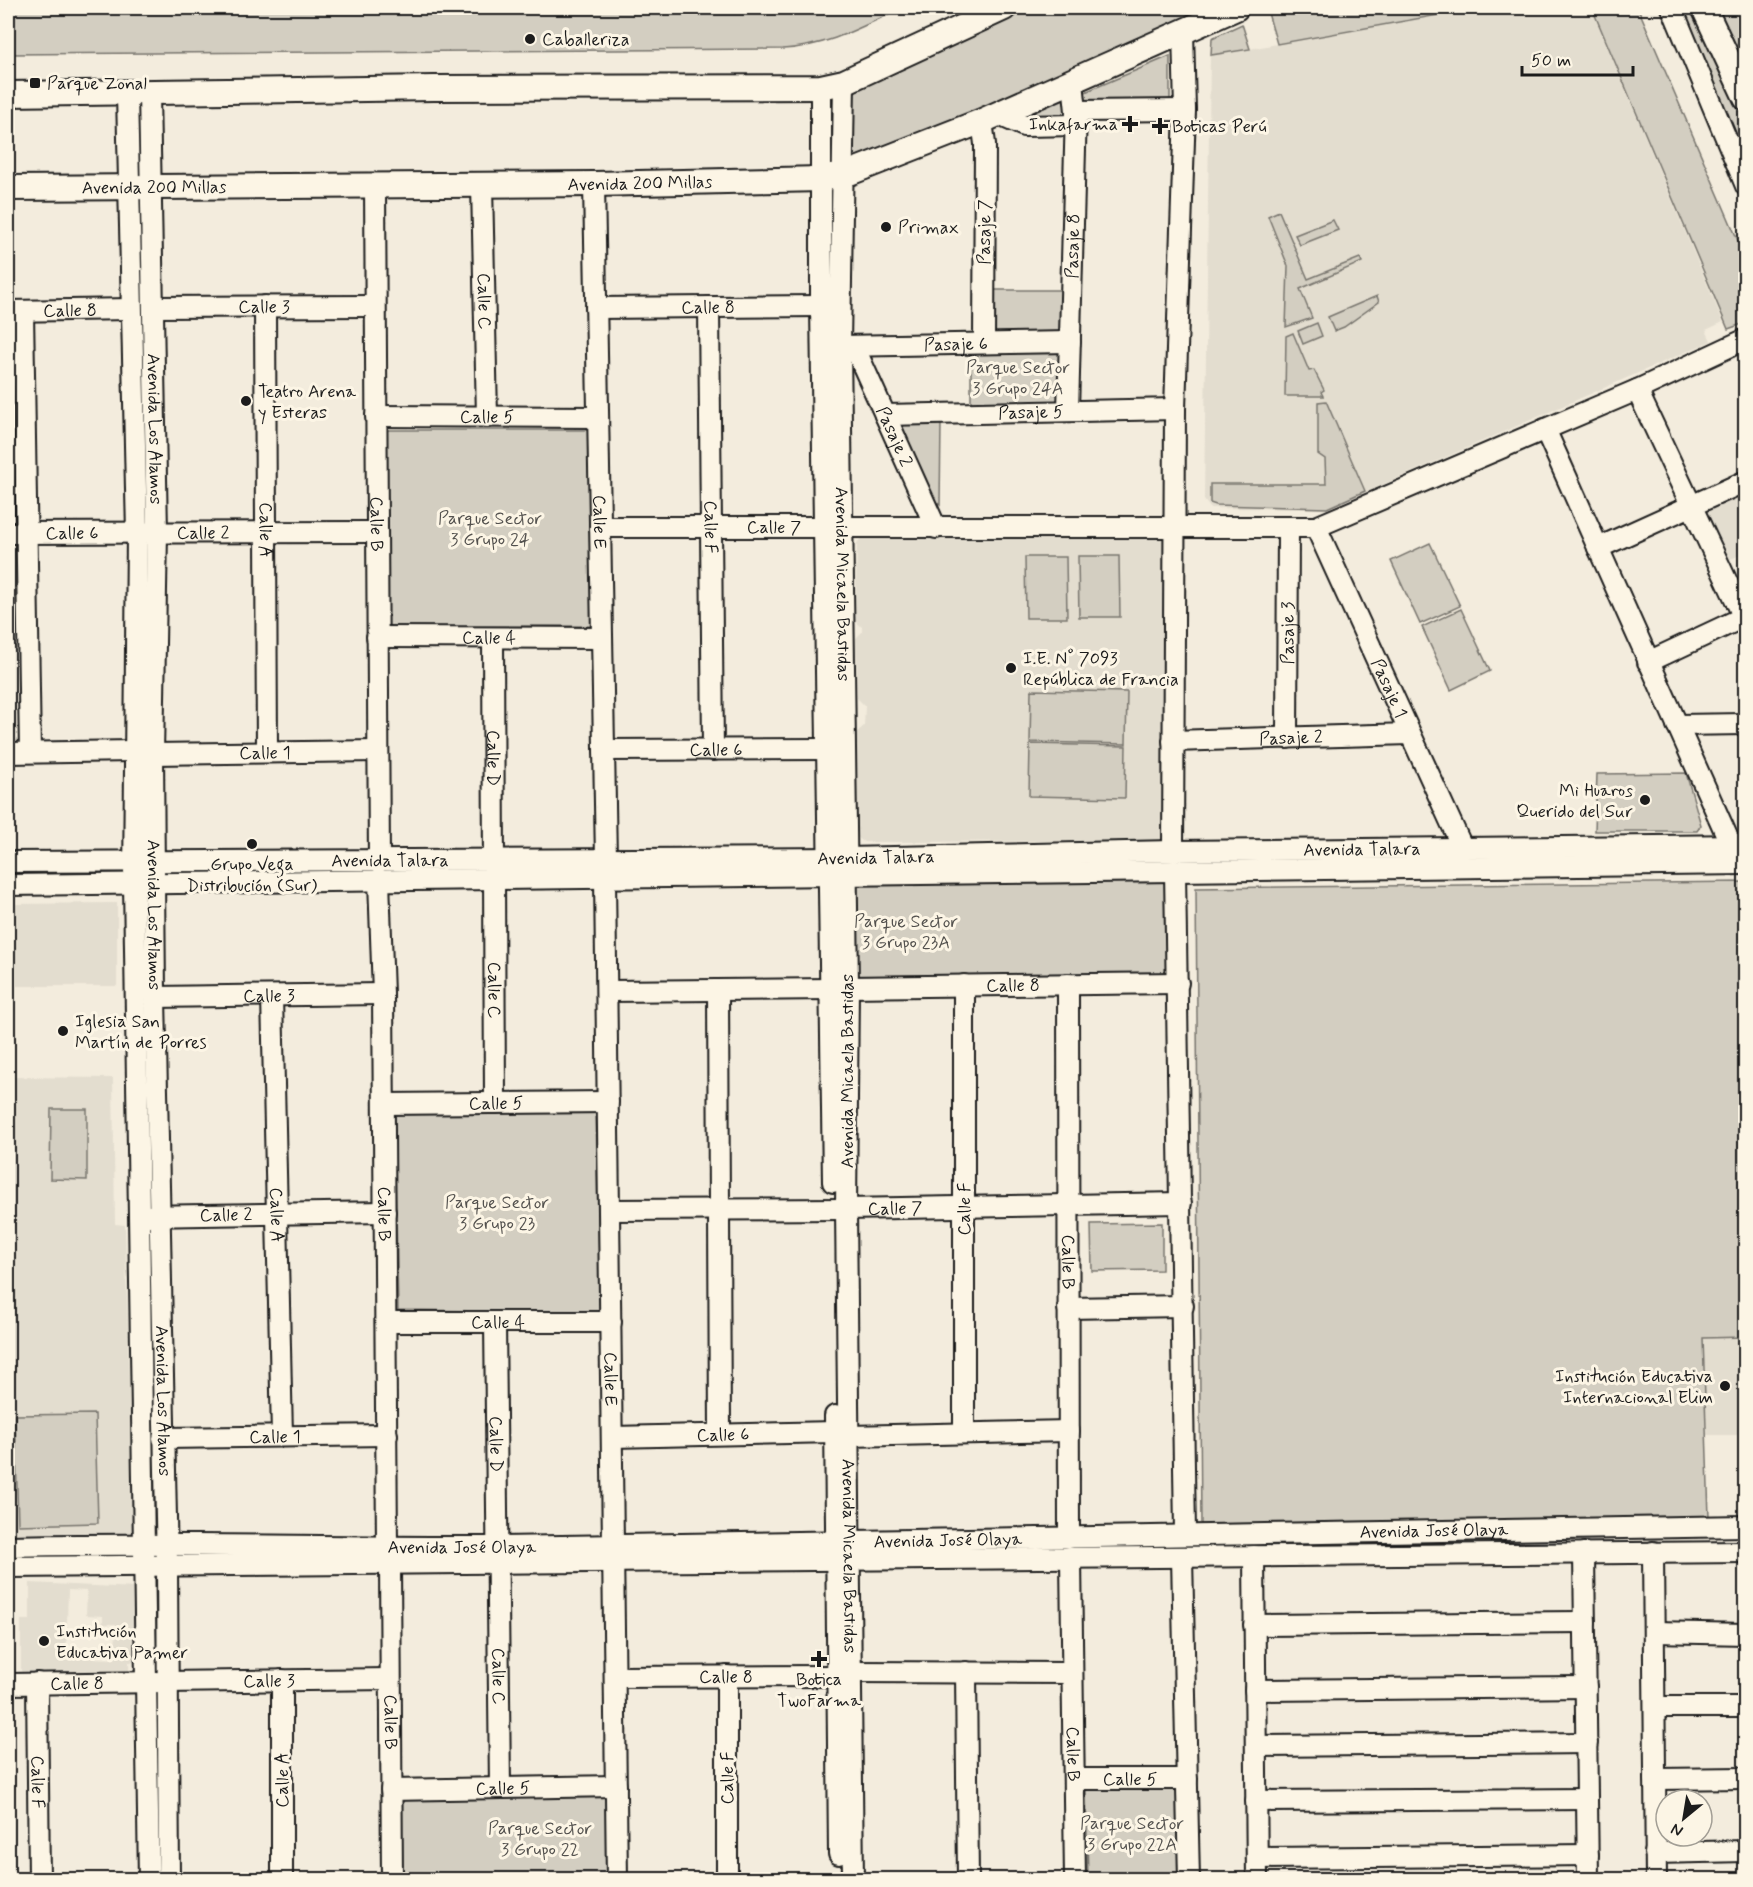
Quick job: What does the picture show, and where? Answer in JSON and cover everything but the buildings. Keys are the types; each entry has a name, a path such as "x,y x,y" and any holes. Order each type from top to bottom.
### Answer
{"main road":[{"path":"8,94 832,85 1004,8"},
{"name":"Avenida 200 Millas","path":"8,188 594,184 832,177 989,118 1236,8"},
{"path":"1704,8 1746,98"}],"street":[{"path":"1672,8 1746,186"},
{"path":"1182,32 1185,110 1175,409 1173,741 1185,1533"},
{"name":"Pasaje 8","path":"1068,411 1076,118 1073,81"},
{"name":"Avenida Micaela Bastidas","path":"832,85 832,177 821,306 833,527 838,867 844,1551 840,1880"},
{"name":"Avenida Los Alamos","path":"138,94 140,188 153,307 157,533 153,754 154,997 144,1543 149,1880"},
{"path":"989,118 1024,126 1076,118 1185,110"},
{"name":"Pasaje 7","path":"984,343 985,144 989,118"},
{"name":"Avenida Micaela Bastidas","path":"832,177 847,346 833,527 829,749 838,867"},
{"name":"Calle E","path":"594,184 604,750 617,1880"},
{"name":"Calle B","path":"375,185 379,871 383,994 392,1880"},
{"name":"Calle C","path":"482,185 486,417"},
{"name":"Avenida Los Alamos","path":"140,188 131,309 137,533 133,751 134,883 167,1565 170,1880"},
{"name":"Calle A","path":"265,306 267,752"},
{"name":"Calle 3","path":"153,307 375,306"},
{"name":"Calle 8","path":"596,308 821,306"},
{"name":"Calle F","path":"709,307 713,750"},
{"name":"Calle 8","path":"15,311 131,309"},
{"path":"15,311 17,533 30,752"},
{"path":"1316,527 1637,390 1746,339"},
{"name":"Pasaje 6","path":"847,346 1070,342"},
{"name":"Pasaje 2","path":"847,346 885,415 936,528"},
{"path":"1637,390 1745,618 1648,662"},
{"name":"Pasaje 5","path":"885,415 1175,409"},
{"name":"Calle 5","path":"376,416 598,417"},
{"path":"1545,429 1677,725 1738,845"},
{"path":"1598,548 1746,481"},
{"name":"Calle 7","path":"600,527 1316,527"},
{"name":"Pasaje 1","path":"1316,527 1463,849"},
{"name":"Pasaje 3","path":"1287,738 1288,528"},
{"name":"Calle 2","path":"137,533 377,532"},
{"name":"Calle 6","path":"17,533 137,533"},
{"name":"Calle 4","path":"377,637 602,638"},
{"name":"Calle D","path":"493,638 496,870"},
{"path":"1677,725 1746,724"},
{"name":"Pasaje 2","path":"1173,741 1410,734"},
{"name":"Calle 6","path":"604,750 829,749"},
{"path":"8,753 133,751"},
{"name":"Calle 1","path":"153,754 378,751"},
{"name":"Avenida Talara","path":"1174,861 1463,849 1738,845"},
{"name":"Avenida Talara","path":"8,862 154,860 379,871"},
{"name":"Avenida Talara","path":"8,885 155,884 379,871 1174,861 1746,864"},
{"name":"Calle C","path":"495,1103 496,870"},
{"name":"Calle 8","path":"606,991 1178,983"},
{"name":"Calle B","path":"1068,984 1069,1538"},
{"name":"Calle F","path":"964,985 964,1433"},
{"path":"718,990 720,1434"},
{"name":"Calle 3","path":"154,997 383,994"},
{"name":"Calle A","path":"272,996 282,1435"},
{"name":"Calle 5","path":"384,1104 608,1102"},
{"name":"Calle 7","path":"609,1210 840,1209 1181,1203"},
{"name":"Calle 2","path":"149,1216 385,1212"},
{"path":"1068,1308 1183,1306"},
{"name":"Calle 4","path":"386,1322 611,1322"},
{"name":"Calle D","path":"495,1322 498,1555"},
{"name":"Calle 6","path":"612,1437 1069,1431"},
{"name":"Calle 1","path":"162,1438 387,1435"},
{"name":"Avenida José Olaya","path":"844,1551 1185,1533 1746,1526"},
{"path":"1344,1531 1344,1555"},
{"name":"Avenida José Olaya","path":"8,1546 144,1543 389,1556"},
{"name":"Avenida José Olaya","path":"8,1568 167,1565 389,1556 844,1551 1071,1558 1746,1552"},
{"path":"1584,1552 1588,1880"},
{"path":"1653,1552 1656,1880"},
{"name":"Calle C","path":"498,1555 500,1788"},
{"path":"1254,1556 1257,1880"},
{"path":"1182,1557 1189,1880"},
{"name":"Calle B","path":"1071,1558 1075,1880"},
{"path":"1254,1625 1585,1622"},
{"path":"1654,1632 1746,1634"},
{"path":"966,1672 968,1880"},
{"name":"Calle 8","path":"615,1677 966,1672 1072,1673"},
{"name":"Avenida Micaela Bastidas","path":"844,1674 853,1880"},
{"name":"Calle F","path":"727,1676 727,1880"},
{"name":"Calle 3","path":"147,1682 390,1679"},
{"name":"Calle A","path":"282,1680 282,1880"},
{"name":"Calle 8","path":"8,1684 147,1682"},
{"name":"Calle F","path":"36,1683 39,1880"},
{"path":"1255,1690 1586,1687"},
{"path":"1655,1707 1746,1707"},
{"path":"1256,1746 1587,1743"},
{"path":"1655,1779 1746,1778"},
{"name":"Calle 5","path":"1074,1779 1187,1779"},
{"name":"Calle 5","path":"391,1790 616,1786"},
{"path":"1256,1801 1587,1799"},
{"path":"1655,1853 1746,1851"},
{"path":"1257,1858 1588,1855"}],"shaded area":[{"path":"1479,8 1591,8 1723,322 1706,330 1711,341 1327,509 1210,508 1204,500 1210,56"},
{"path":"1745,485 1745,553 1726,561 1701,504"},
{"name":"I.E. N° 7093 República de Francia","path":"1159,533 1165,539 1167,834 1161,841 864,842 858,838 856,733 864,726 865,706 857,698 856,638 862,632 862,627 855,621 857,543 862,537"},
{"path":"117,903 117,986 8,986 8,904"},
{"path":"8,1077 113,1078 115,1224 125,1225 133,1529 131,1533 8,1534"},
{"name":"Institución Educativa Internacional Elim","path":"1703,1337 1745,1337 1745,1435 1707,1435"},
{"name":"Institución Educativa Pamer","path":"30,1583 137,1588 135,1662 129,1662 129,1673 104,1672 103,1677 21,1677 21,1620 30,1620","holes":["68,1590 87,1591 86,1615 103,1616 103,1624 116,1624 115,1659 66,1657"]}],"green space":[{"path":"8,8 902,8 830,40 783,49 8,54"},
{"path":"1031,8 1216,8 851,168 853,88"},
{"path":"1281,8 1477,8 1277,44 1268,13"},
{"path":"1592,8 1638,8 1745,257 1745,323 1728,329"},
{"path":"1680,8 1700,8 1745,108 1745,164"},
{"path":"1718,8 1745,8 1745,65"},
{"path":"1242,24 1250,49 1211,55 1212,38"},
{"path":"1170,56 1170,105 1080,103 1078,95"},
{"path":"1065,99 1070,121 1025,119 1021,112 1036,104"},
{"path":"1279,211 1308,279 1360,258 1362,262 1300,289 1312,318 1286,327 1288,266 1268,216"},
{"path":"1333,220 1338,230 1300,245 1295,235"},
{"path":"993,290 1063,290 1064,333 993,333"},
{"path":"1377,296 1379,302 1344,327 1334,331 1328,317"},
{"path":"1317,323 1322,336 1303,344 1298,331"},
{"path":"1293,333 1309,371 1314,370 1324,390 1321,392 1323,396 1285,396 1286,336"},
{"name":"Parque Sector 3 Grupo 24A","path":"1065,346 1066,408 971,409 971,347"},
{"path":"1326,401 1365,491 1327,508 1210,503 1210,484 1326,484 1325,459 1318,454 1318,402"},
{"path":"941,422 940,505 935,501 900,424"},
{"name":"Parque Sector 3 Grupo 24","path":"386,430 592,430 593,626 388,627"},
{"path":"1430,543 1460,606 1420,624 1391,561"},
{"path":"1078,556 1119,556 1120,617 1079,617"},
{"path":"1025,557 1066,557 1067,618 1026,618"},
{"path":"1461,609 1490,671 1451,690 1422,627"},
{"path":"1031,690 1127,692 1126,744 1030,742"},
{"path":"1030,744 1126,746 1125,798 1029,796"},
{"name":"Mi Huaros Querido del Sur","path":"1686,773 1701,825 1697,831 1595,831 1597,774"},
{"name":"Parque Sector 3 Grupo 23A","path":"1168,880 1170,976 857,980 856,884"},
{"path":"1745,882 1745,1337 1703,1338 1709,1517 1201,1526 1196,888"},
{"path":"51,1109 87,1109 87,1180 50,1179"},
{"name":"Parque Sector 3 Grupo 23","path":"596,1112 600,1312 398,1310 394,1114"},
{"path":"1162,1223 1162,1270 1092,1271 1091,1224"},
{"path":"95,1414 98,1523 18,1525 15,1415"},
{"name":"Parque Sector 3 Grupo 22A","path":"1177,1786 1178,1879 1088,1879 1086,1787"},
{"name":"Parque Sector 3 Grupo 22","path":"607,1795 606,1879 402,1879 400,1798"}],"place":[{"name":"Caballeriza","path":"530,39"},
{"name":"Parque Zonal","path":"35,83"},
{"name":"Inkafarma","path":"1130,124"},
{"name":"Boticas Perú","path":"1160,126"},
{"name":"Primax","path":"886,227"},
{"name":"Teatro Arena y Esteras","path":"246,401"},
{"name":"I.E. N° 7093 República de Francia","path":"1011,668"},
{"name":"Mi Huaros Querido del Sur","path":"1645,800"},
{"name":"Grupo Vega Distribución (Sur)","path":"252,844"},
{"name":"Iglesia San Martín de Porres","path":"63,1031"},
{"name":"Institución Educativa Internacional Elim","path":"1725,1386"},
{"name":"Institución Educativa Pamer","path":"44,1641"},
{"name":"Botica TwoFarma","path":"819,1659"}]}
